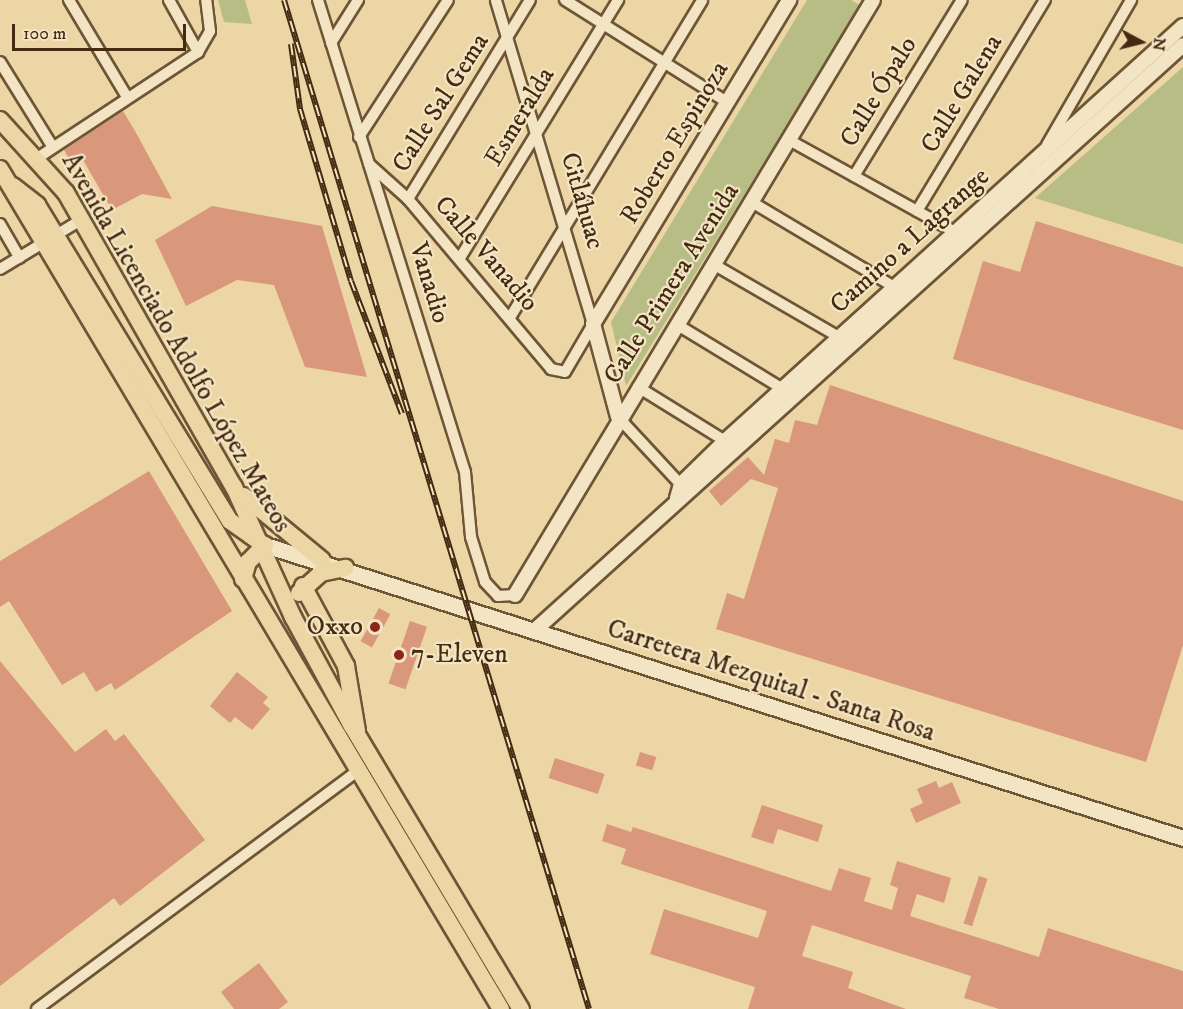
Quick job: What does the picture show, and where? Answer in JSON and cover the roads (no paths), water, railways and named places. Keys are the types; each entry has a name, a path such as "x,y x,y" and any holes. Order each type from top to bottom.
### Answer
{"main road":[{"name":"Avenida Licenciado Adolfo López Mateos","path":"0,120 46,152 81,220 265,545 293,617 357,735 521,1009"},
{"path":"4,176 37,205 49,239 243,579 501,1009"},
{"path":"49,239 222,508 238,529 265,545 248,562 243,579"},
{"path":"234,487 322,560"},
{"name":"Carretera Mezquital - Santa Rosa","path":"265,545 322,560 534,631 1183,838"},
{"path":"293,617 303,586 321,573 345,568"},
{"path":"303,586 346,666 357,735"}],"street":[{"path":"69,0 127,97"},
{"path":"169,0 198,52"},
{"name":"Vanadio","path":"318,0 465,472 471,537 484,582 498,596 515,595"},
{"path":"330,43 358,0"},
{"path":"359,137 448,0"},
{"name":"Citláhuac","path":"496,0 537,132 618,417"},
{"name":"Calle Sal Gema","path":"408,199 530,0"},
{"path":"565,0 727,102"},
{"name":"Esmeralda","path":"460,258 618,0"},
{"path":"511,316 702,0"},
{"name":"Roberto Espinoza","path":"565,372 789,0"},
{"name":"Calle Primera Avenida","path":"515,595 618,417 873,0"},
{"name":"Calle Ópalo","path":"854,176 962,0"},
{"name":"Calle Galena","path":"917,211 1045,0"},
{"path":"1043,153 1131,0"},
{"path":"0,62 46,152 198,52 210,31 208,5"},
{"name":"Camino a Lagrange","path":"682,492 725,441 1183,26"},
{"name":"Camino a Lagrange","path":"534,631 682,492 850,348 1183,45"},
{"path":"789,140 955,232"},
{"name":"Calle Vanadio","path":"369,164 408,199 511,316 551,369 565,372"},
{"path":"750,201 894,287"},
{"path":"0,269 81,220"},
{"path":"0,224 20,258"},
{"path":"713,264 841,336 850,348"},
{"path":"676,324 783,389"},
{"path":"638,387 725,441"},
{"path":"618,417 682,492"},
{"path":"37,1009 358,771"}],"railway":[{"path":"284,0 589,1009"},
{"path":"291,44 300,109 351,281 402,414"}],"place":[{"name":"Oxxo","path":"375,627"},
{"name":"7-Eleven","path":"399,655"}]}
